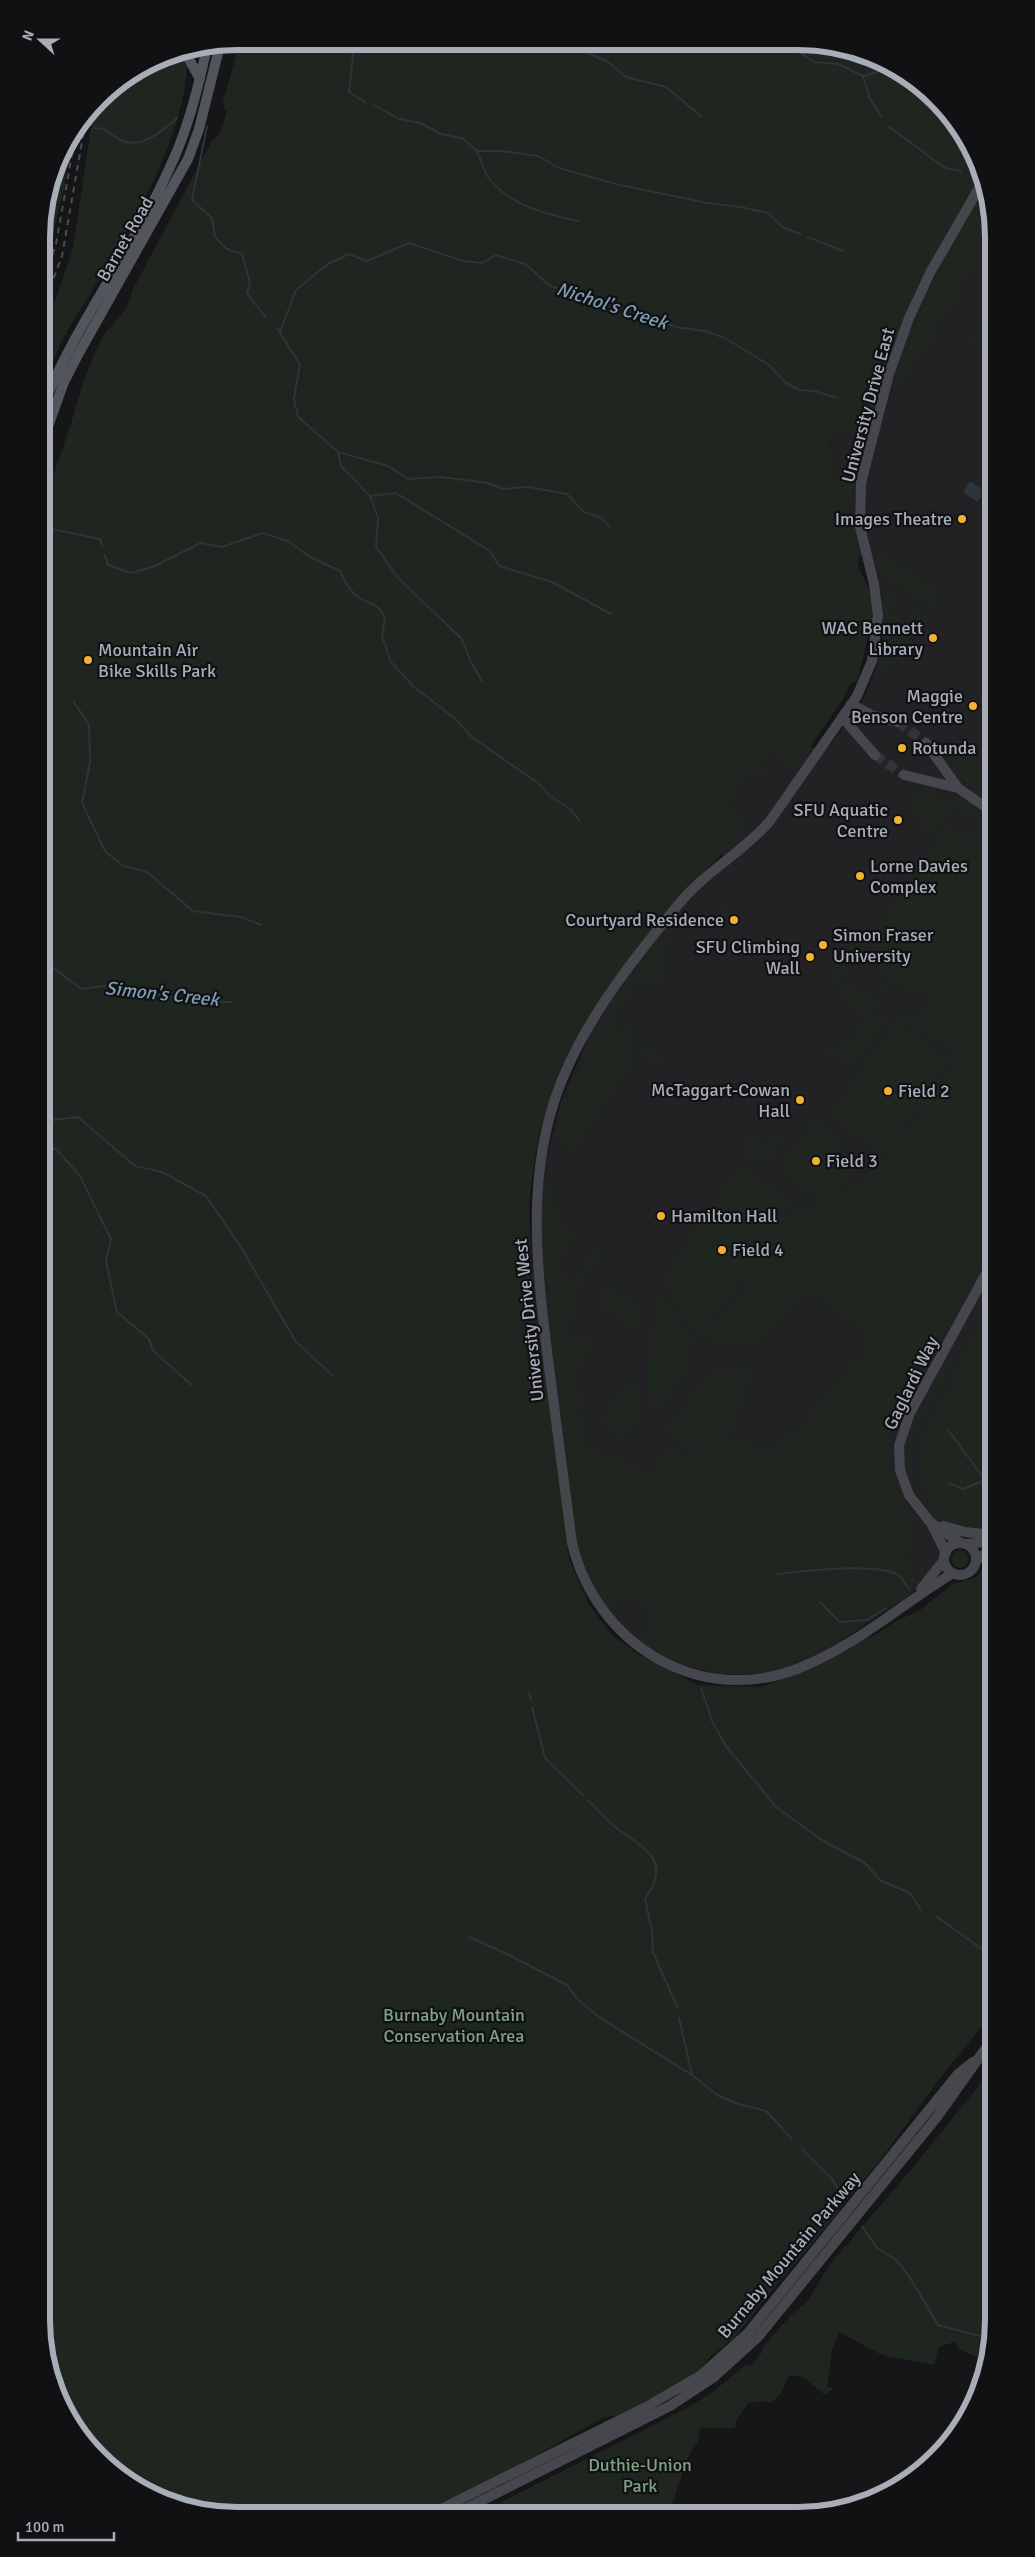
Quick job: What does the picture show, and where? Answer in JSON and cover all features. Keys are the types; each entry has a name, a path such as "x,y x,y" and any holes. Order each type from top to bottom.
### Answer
{"main road":[{"name":"Barnet Road","path":"50,421 64,382 188,159 199,129 218,51"},
{"name":"Barnet Road","path":"50,391 71,345 166,175 181,142 206,53"},
{"path":"188,56 200,79"}],"street":[{"name":"University Drive East","path":"847,711 865,681 872,661 878,630 877,600 860,527 861,483 889,374 909,318 930,272 979,188"},
{"path":"847,711 898,722"},
{"path":"847,711 875,755"},
{"name":"University Drive West","path":"847,711 770,821 755,837 704,876 679,904 602,1004 562,1080 546,1132 539,1167 536,1210 537,1270 576,1563 591,1595 614,1626 646,1653 685,1670 708,1677 747,1679 782,1674 815,1661 953,1573"},
{"path":"926,743 958,788 985,807"},
{"path":"904,775 958,788"},
{"name":"Gaglardi Way","path":"945,1556 930,1522 904,1486 898,1454 901,1437 920,1394 985,1275"},
{"path":"930,1522 965,1532 985,1533"},
{"name":"Gaglardi Way","path":"930,1522 964,1543"},
{"path":"985,1542 952,1545 945,1556 947,1568 953,1573 967,1573 976,1561 985,1554"},
{"path":"964,1543 974,1551 976,1561"},
{"name":"University Drive West","path":"910,1601 945,1556"},
{"name":"Burnaby Mountain Parkway","path":"469,2507 670,2406 694,2391 736,2359 783,2308 915,2144 965,2080 985,2048"},
{"name":"Burnaby Mountain Parkway","path":"447,2507 675,2392 717,2363 763,2316 958,2074 976,2060"}],"shaded area":[{"name":"Simon Fraser University","path":"980,194 985,225 985,1530 963,1530 941,1550 941,1557 923,1583 907,1597 824,1652 797,1665 777,1671 755,1674 718,1674 677,1664 651,1651 635,1640 597,1599 573,1533 542,1275 540,1207 547,1155 561,1101 594,1025 625,979 679,910 699,888 725,866 714,798 753,741 827,749 861,703 876,668 883,632 881,594 872,557 855,556 819,485 833,429 916,311"},
{"path":"970,481 981,488 980,494 982,496 977,502 963,492"}],"green space":[{"name":"Burnaby Mountain Conservation Area","path":"237,50 810,50 846,56 870,64 892,75 921,96 939,114 953,133 966,154 977,183 939,249 879,406 871,414 863,452 861,455 858,452 860,440 858,435 840,429 837,436 830,439 828,451 834,473 846,478 853,477 851,469 857,469 852,492 854,501 849,503 847,498 848,530 855,537 859,554 858,566 870,592 875,618 871,627 872,635 867,639 858,680 849,685 845,696 794,771 788,766 788,761 783,758 776,759 769,753 764,762 760,762 759,765 768,772 765,775 759,776 754,772 742,779 728,807 748,821 747,829 681,895 625,969 607,988 562,1066 540,1130 531,1183 529,1211 532,1261 569,1558 588,1603 612,1635 638,1654 698,1685 760,1687 801,1672 840,1649 875,1635 896,1621 919,1611 951,1585 977,1577 985,1566 985,2022 938,2081 881,2159 839,2209 839,2212 735,2337 711,2356 699,2370 627,2413 603,2418 486,2483 432,2507 225,2507 189,2501 154,2488 114,2461 96,2443 75,2414 64,2392 56,2368 50,2332 50,485 85,379 100,342 127,306 132,291 212,141 221,132 227,110 224,109 223,102"},
{"path":"181,59 187,66 183,94 166,153 139,210 73,321 50,369 50,312 73,248 92,119 114,96 143,75"},
{"path":"67,157 65,184 50,245 50,225 56,189"},
{"path":"980,194 984,221 972,241 972,270 958,292 955,304 945,310 932,347 919,354 898,389 893,391 894,379 903,359 911,331 948,249"},
{"path":"985,316 985,324 979,333 983,336 976,347 966,344"},
{"path":"879,551 942,593 931,608 880,574 874,555"},
{"path":"888,587 902,595 890,613 904,622 915,606 926,613 885,674 879,677 876,676 876,672 885,620 883,590"},
{"path":"939,744 960,757 965,756 978,766 985,785 985,795 966,783 958,767 948,758"},
{"path":"911,786 943,799 947,796 955,798 957,796 985,816 985,822 954,809 947,812 932,838 919,830 924,823 923,819 910,810 908,790"},
{"path":"946,826 954,831 950,837 967,835 985,840 985,930 945,982 929,990 918,991 908,990 889,981 877,964 874,954 874,939 879,924"},
{"path":"727,899 733,904 719,925 712,920"},
{"path":"985,932 985,1260 891,1431 887,1464 893,1483 913,1523 907,1555 917,1583 908,1596 854,1631 789,1666 757,1671 710,1670 682,1663 643,1644 641,1635 652,1618 652,1613 644,1606 644,1600 636,1596 630,1597 627,1600 621,1600 619,1606 609,1610 596,1597 575,1538 541,1237 544,1179 550,1187 561,1219 578,1234 556,1268 573,1281 596,1247 603,1257 594,1264 575,1296 582,1301 564,1331 577,1342 586,1334 594,1342 573,1377 582,1397 579,1409 580,1415 587,1419 589,1425 581,1438 584,1445 590,1446 610,1457 622,1456 630,1466 655,1473 658,1472 657,1466 667,1446 684,1454 726,1443 746,1443 769,1449 804,1422 851,1363 863,1359 863,1332 813,1294 798,1301 768,1333 752,1345 748,1343 719,1343 694,1334 665,1288 680,1294 660,1281 740,1164 795,1201 715,1318 694,1304 718,1324 721,1313 740,1296 742,1285 788,1215 800,1207 811,1207 817,1198 780,1173 779,1167 815,1117 838,1138 845,1149 848,1159 844,1182 828,1210 832,1209 845,1188 872,1174 953,1067 953,1054 947,1045 935,1042 930,1036 932,1031 928,1028 923,1035 915,1031 912,1025 899,1022 951,1060 883,1156 828,1116 895,1021 898,1012 914,1017 921,1015 928,990 949,980 974,950"},
{"path":"663,936 671,938 658,963 670,971 659,987 642,980 637,982 611,1023 622,1030 627,1024 635,1029 629,1050 633,1062 571,1155 555,1137 562,1103 599,1024 606,1016 610,1003"},
{"path":"853,936 862,943 837,986 852,984 859,989 862,995 866,993 873,996 874,1001 882,1006 864,1017 855,1017 855,1008 837,990 834,982 835,966"},
{"path":"855,966 913,1005 910,1008 853,969"},
{"path":"877,1014 889,1015 880,1032 870,1035 869,1047 863,1056 854,1063 844,1069 844,1054 833,1053 821,1059 818,1055 849,1041 863,1020"},
{"path":"637,1041 655,1051 663,1062 662,1065 658,1067 649,1062 648,1056 636,1051"},
{"path":"757,1128 758,1148 776,1135 781,1140 775,1149 774,1159 763,1164 753,1163 745,1159 747,1134"},
{"path":"610,1284 642,1309 637,1331 603,1309 602,1293"},
{"path":"661,1293 665,1295 693,1340 689,1359 677,1387 657,1410 652,1406 646,1376 655,1307"},
{"path":"985,1306 985,1523 958,1525 932,1512 921,1470 920,1455 926,1429 948,1388"},
{"path":"948,1357 950,1362 945,1378 922,1418 913,1446 913,1475 923,1499 914,1487 906,1464 908,1435"},
{"path":"740,1366 753,1366 732,1432 716,1443 705,1446 694,1447 674,1441 668,1434 665,1423 684,1408 689,1409 691,1404 689,1396 702,1383 711,1369 732,1371"},
{"path":"634,1372 637,1394 644,1416 622,1440 603,1427 601,1417"},
{"path":"960,1550 966,1553 969,1559 966,1565 960,1568 954,1565 951,1559 954,1553"},
{"name":"Duthie-Union Park","path":"985,2075 985,2332 980,2359 959,2349 954,2342 939,2347 934,2365 882,2355 839,2332 832,2351 827,2386 833,2389 825,2395 803,2377 789,2375 782,2392 771,2403 766,2402 766,2399 765,2401 748,2403 735,2422 736,2426 732,2428 702,2428 698,2433 700,2438 688,2457 672,2504 675,2506 673,2507 492,2507 685,2409 713,2392 745,2365 750,2366 762,2352 762,2348 790,2316 808,2301 829,2265 910,2171 980,2084"}],"waterway":[{"path":"350,50 353,55 349,92 366,103"},
{"path":"581,50 608,62 626,77 666,87 702,117"},
{"path":"797,50 814,62 838,64 863,76 883,70"},
{"path":"863,76 870,99 881,116"},
{"path":"374,105 399,119 420,123 441,134 462,138 477,151 501,151 538,156 559,168 620,185 707,203 768,213 784,228 801,234"},
{"name":"Nichol's Creek","path":"95,128 107,131 120,140 136,143 151,138 177,118"},
{"path":"888,126 945,168 961,171"},
{"name":"Nichol's Creek","path":"207,127 192,200 212,218 215,237 227,249 242,254 250,283 247,293 266,318"},
{"path":"477,151 490,180 508,196 530,208 578,221"},
{"path":"808,237 843,251"},
{"name":"Nichol's Creek","path":"278,329 280,332 296,290 328,264 349,254 367,261 409,243 463,261 482,263 496,255 525,264 550,286 654,317 675,327 705,331 725,338 769,365 786,383 799,390 814,391 838,398"},
{"path":"280,333 300,364 294,399 298,417 338,452 341,466 370,496 378,518 376,547 399,579 462,639 470,660 482,681"},
{"path":"338,452 388,466 408,479 441,477 488,483 503,489 528,487 567,494 584,512 601,518 610,527"},
{"path":"370,496 396,493 490,551 499,566 552,582 611,614"},
{"path":"50,529 100,539 102,546"},
{"path":"105,555 108,565 131,573 155,566 201,543 222,547 263,533 288,541 310,557 340,571 354,593 379,609 385,617 382,636 391,662 414,687 453,717 473,738 538,783 550,796 570,809 579,820"},
{"path":"74,702 89,725 90,762 82,803 105,851 123,866 147,872 193,911 241,917 261,925"},
{"name":"Simon's Creek","path":"50,966 82,989 109,985 195,1002 232,1002"},
{"path":"50,1119 53,1120 78,1117 135,1166 162,1172 206,1196 242,1249 296,1342 332,1375"},
{"name":"Simon's Creek","path":"50,1146 57,1150 80,1176 111,1239 106,1261 117,1312 149,1339 153,1351 192,1385"},
{"path":"948,1430 985,1480"},
{"path":"948,1483 963,1489 985,1480"},
{"path":"778,1574 839,1568 874,1569 898,1575 910,1590"},
{"path":"820,1602 840,1622 867,1620 886,1608"},
{"path":"701,1688 712,1721 726,1746 776,1807 825,1842 865,1863 881,1881 910,1893 921,1910"},
{"path":"529,1693 531,1700"},
{"path":"532,1707 545,1758 583,1795"},
{"path":"588,1800 613,1825 643,1847 655,1863 656,1873 653,1885 645,1899 652,1930 653,1952 677,2007"},
{"path":"937,1917 985,1951"},
{"path":"469,1937 567,1985 579,2001 602,2019 692,2075 717,2095 735,2103 766,2111 792,2139"},
{"path":"679,2018 692,2074"},
{"path":"802,2149 832,2179 844,2199"},
{"path":"862,2226 877,2248 896,2260 909,2276 938,2325 984,2337"}],"tunnel":[{"path":"898,722 926,743"},
{"path":"875,755 904,775"}],"railway":[{"path":"50,288 62,256 84,130"},
{"path":"50,262 56,244 74,146"}],"place":[{"name":"Images Theatre","path":"962,519"},
{"name":"WAC Bennett Library","path":"933,638"},
{"name":"Mountain Air Bike Skills Park","path":"88,660"},
{"name":"Maggie Benson Centre","path":"973,706"},
{"name":"Rotunda","path":"902,748"},
{"name":"SFU Aquatic Centre","path":"898,820"},
{"name":"Lorne Davies Complex","path":"860,876"},
{"name":"Courtyard Residence","path":"734,920"},
{"name":"Simon Fraser University","path":"823,945"},
{"name":"SFU Climbing Wall","path":"810,957"},
{"name":"Field 2","path":"888,1091"},
{"name":"McTaggart-Cowan Hall","path":"800,1100"},
{"name":"Field 3","path":"816,1161"},
{"name":"Hamilton Hall","path":"661,1216"},
{"name":"Field 4","path":"722,1250"}]}
